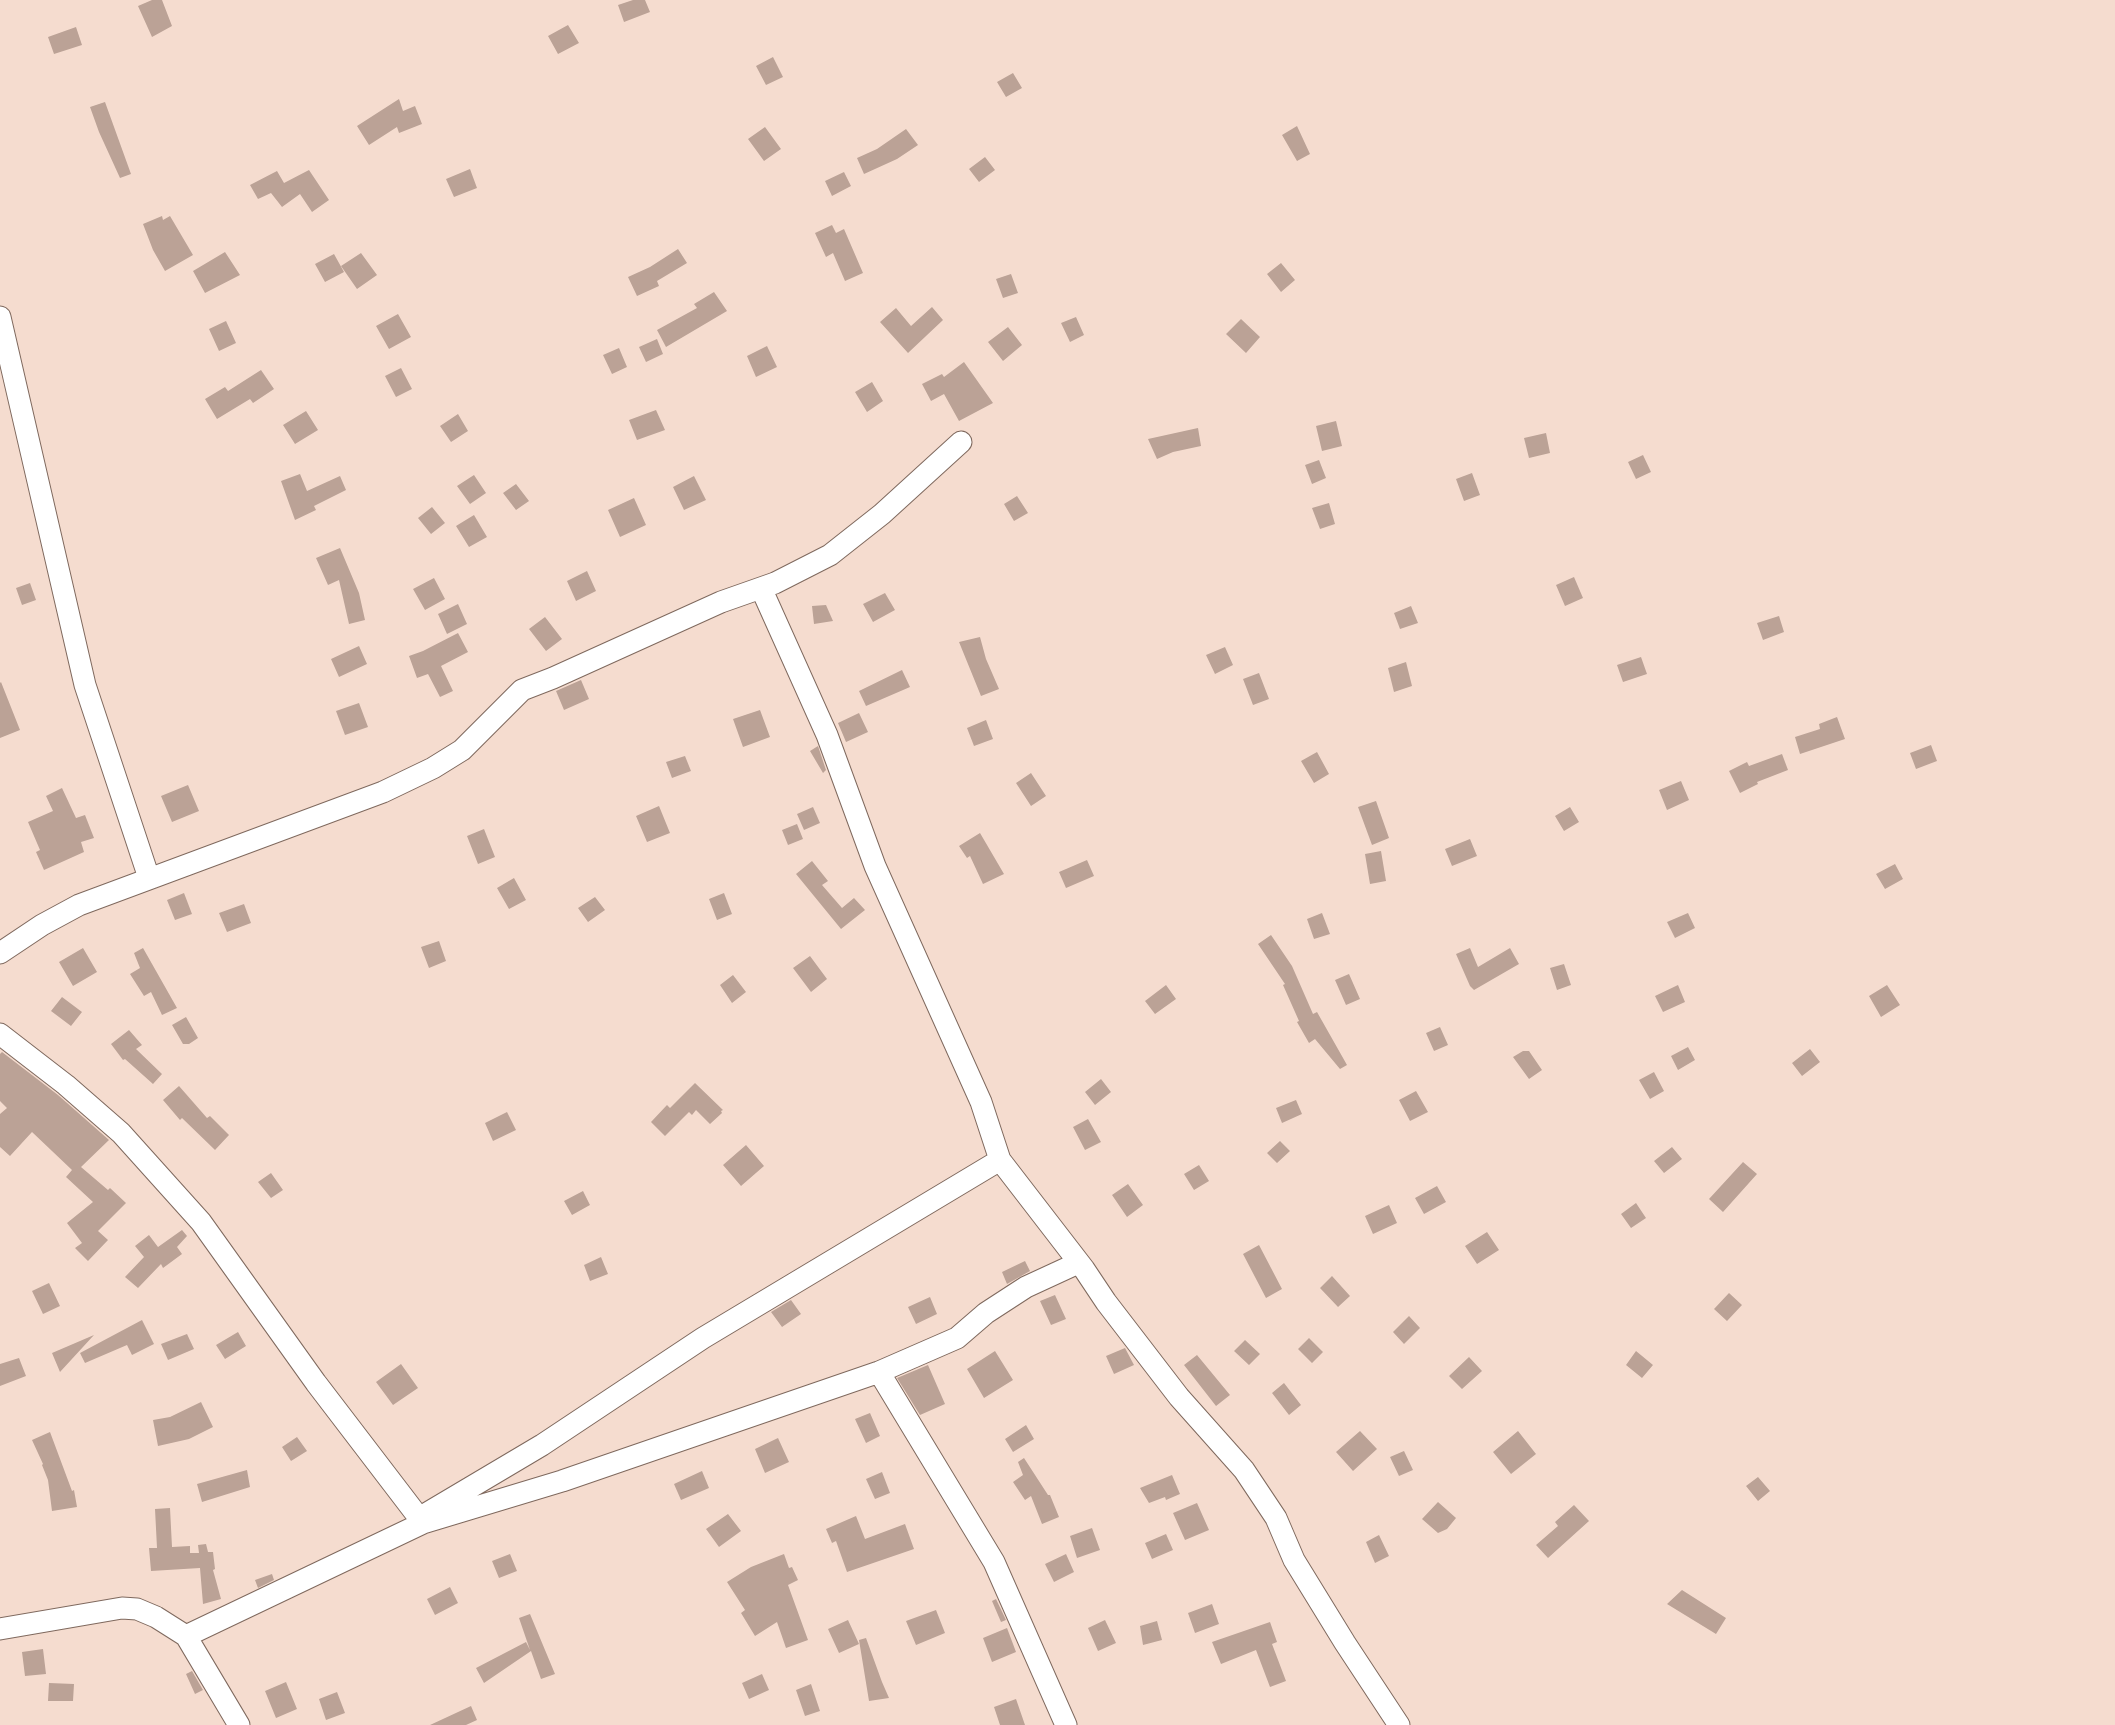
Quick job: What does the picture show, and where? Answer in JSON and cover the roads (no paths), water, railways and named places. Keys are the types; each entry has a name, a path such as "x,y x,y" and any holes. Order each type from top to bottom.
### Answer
{"street":[{"path":"0,317 85,685 149,878"},
{"path":"0,953 42,925 79,905 383,792 423,773 462,750 522,690 721,602 775,583 830,555 882,514 961,442"},
{"path":"761,588 827,735 875,866 981,1102 1000,1160 1179,1397 1250,1480 1276,1518 1294,1560 1399,1725"},
{"path":"0,1034 66,1085 121,1133 201,1222 316,1383 421,1521"},
{"path":"186,1636 421,1521 542,1445 703,1338 1000,1160"},
{"path":"421,1521 562,1481 879,1372 957,1338 986,1313 1026,1287 1078,1263"},
{"path":"879,1372 994,1562 1066,1725"},
{"path":"0,1629 122,1608 137,1609 156,1617 186,1636 239,1725"}]}
